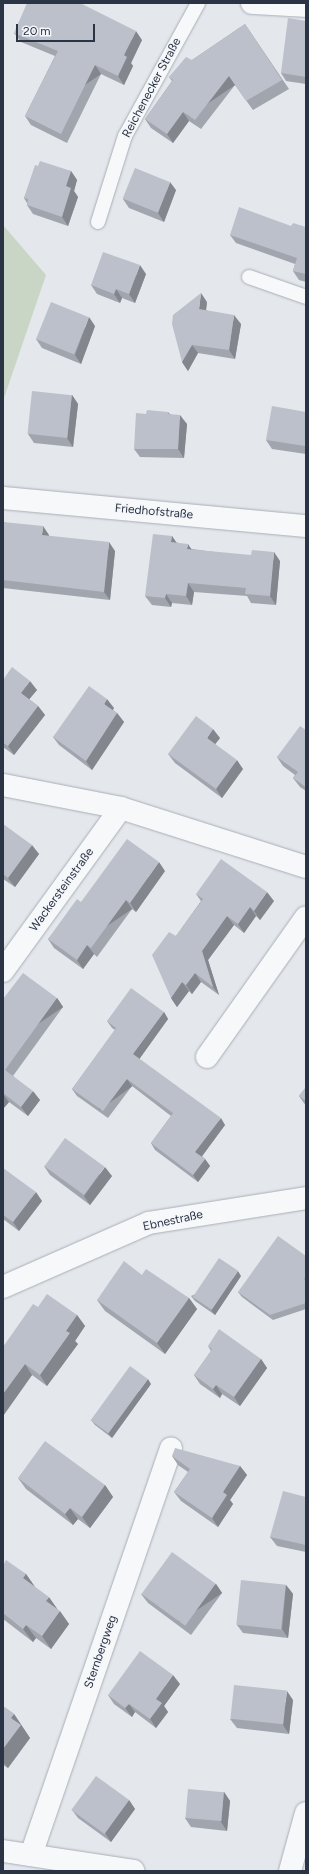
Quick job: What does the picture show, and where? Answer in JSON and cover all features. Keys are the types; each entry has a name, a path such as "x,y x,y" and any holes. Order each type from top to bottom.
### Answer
{"street":[{"path":"252,3 306,6"},
{"name":"Friedhofstraße","path":"3,498 306,526"},
{"path":"3,785 121,808 306,867"},
{"name":"Wackersteinstraße","path":"3,971 121,808"},
{"path":"207,1057 306,917"},
{"name":"Ebnestraße","path":"3,1287 149,1224 306,1198"},
{"name":"Sternbergweg","path":"31,1855 171,1448"},
{"path":"290,1871 306,1813"},
{"path":"3,1851 133,1871"}],"lane":[{"name":"Reichenecker Straße","path":"98,222 125,136 198,3"},
{"path":"250,277 306,297"}],"green space":[{"path":"3,225 46,275 3,401"}],"building":[{"path":"27,3 80,3 136,31 124,55 127,57 118,76 95,65 61,134 25,116 58,51 14,33"},
{"path":"288,18 306,21 306,77 281,73"},
{"path":"245,24 282,80 246,101 229,76 195,120 183,112 167,134 145,119 173,80 169,77 186,57 192,60"},
{"path":"40,161 71,171 66,186 71,188 62,217 27,205 28,199 24,198 35,165 38,166"},
{"path":"135,168 170,182 158,213 123,199"},
{"path":"239,207 291,226 293,223 306,227 306,274 293,271 297,258 230,235"},
{"path":"103,252 140,265 129,294 116,289 114,294 91,285"},
{"path":"201,293 199,309 234,315 229,350 192,345 182,362 172,324 173,315"},
{"path":"51,302 89,317 74,354 36,339"},
{"path":"32,391 72,395 67,438 28,434"},
{"path":"272,406 306,412 305,446 266,440"},
{"path":"147,410 180,415 178,449 134,449 136,413 146,414"},
{"path":"3,522 43,526 42,535 109,542 104,592 3,580"},
{"path":"153,534 172,536 171,542 188,544 187,549 251,555 252,550 274,552 270,596 245,594 246,588 188,583 186,596 166,594 165,598 145,596"},
{"path":"12,667 30,681 21,693 38,706 8,746 3,743 3,680"},
{"path":"89,686 107,699 104,704 117,713 86,761 53,737"},
{"path":"196,716 213,729 207,738 237,760 216,789 168,754"},
{"path":"300,726 306,730 306,787 293,778 298,772 277,757"},
{"path":"3,824 32,845 8,878 3,874"},
{"path":"127,839 159,862 130,903 126,900 91,948 87,945 77,960 48,939 77,899 81,902"},
{"path":"221,859 267,892 254,911 250,907 238,924 227,916 202,951 213,987 195,973 186,985 182,982 171,998 152,955 169,932 176,936 203,899 196,894"},
{"path":"23,973 57,998 5,1070 33,1091 21,1107 3,1093 3,999"},
{"path":"131,988 164,1012 133,1054 221,1118 195,1152 205,1159 193,1175 151,1143 173,1113 127,1079 103,1111 72,1089 116,1028 107,1021"},
{"path":"306,1087 306,1101 299,1096"},
{"path":"65,1138 105,1167 84,1195 44,1166"},
{"path":"3,1168 36,1192 13,1222 3,1215"},
{"path":"278,1236 306,1256 306,1276 304,1279 306,1281 306,1303 270,1315 238,1292"},
{"path":"219,1258 238,1271 212,1310 193,1297"},
{"path":"124,1261 142,1275 146,1269 189,1298 157,1343 97,1300"},
{"path":"47,1294 77,1315 66,1331 70,1333 40,1375 25,1364 3,1394 3,1347 33,1304 38,1307"},
{"path":"219,1329 261,1359 234,1397 216,1385 213,1389 194,1375 212,1349 208,1346"},
{"path":"130,1366 148,1379 108,1433 91,1420"},
{"path":"45,1441 105,1485 82,1517 70,1508 65,1514 18,1478"},
{"path":"175,1448 240,1466 223,1492 227,1495 212,1518 174,1492 190,1469 172,1456"},
{"path":"283,1491 306,1497 306,1545 270,1537"},
{"path":"172,1552 216,1584 185,1626 141,1594"},
{"path":"6,1560 26,1574 23,1578 49,1597 46,1601 60,1611 42,1636 26,1625 23,1629 3,1613 3,1564"},
{"path":"241,1580 286,1585 281,1629 236,1625"},
{"path":"140,1651 173,1675 156,1699 162,1703 150,1719 129,1704 125,1708 108,1695"},
{"path":"234,1685 287,1691 283,1724 230,1719"},
{"path":"3,1706 14,1714 11,1718 21,1725 3,1749"},
{"path":"96,1776 129,1800 104,1834 71,1810"},
{"path":"188,1789 224,1792 221,1821 185,1818"}]}
